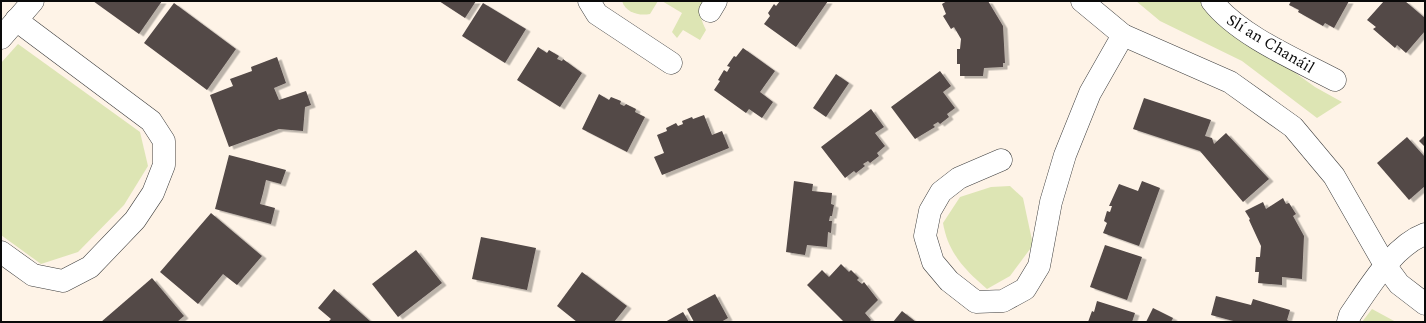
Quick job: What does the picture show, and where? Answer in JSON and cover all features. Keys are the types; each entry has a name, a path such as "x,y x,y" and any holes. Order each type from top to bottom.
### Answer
{"street":[{"path":"1,38 33,1"},
{"path":"589,1 597,14 671,63"},
{"path":"1082,1 1124,35 1230,82 1293,127 1334,176 1384,265 1399,284 1425,304"},
{"name":"Slí an Chanáil","path":"1212,1 1222,13 1254,36 1335,80"},
{"path":"1,252 33,275 63,281 90,267 135,220 152,193 164,165 164,140 151,121 16,20"},
{"path":"1001,160 959,178 941,192 930,212 925,236 933,262 949,281 976,302 1003,302 1025,289 1039,266 1050,202 1065,155 1090,93 1124,35"},
{"path":"1348,322 1350,315 1384,265 1418,237 1425,234"}],"green space":[{"path":"622,1 658,1 650,14 646,15 633,13 624,5"},
{"path":"662,1 703,1 701,5 701,16 706,30 700,40 683,30 677,38 672,32 682,13"},
{"path":"1136,1 1204,1 1224,22 1315,87 1342,102 1317,118 1242,61 1160,21"},
{"path":"18,44 140,132 148,166 124,205 78,252 41,264 1,235 1,63"},
{"path":"1010,186 1023,198 1033,245 1010,276 987,289 965,268 953,252 945,234 943,223 960,197 991,187"},
{"path":"1372,309 1396,322 1362,322"}],"building":[{"path":"93,1 162,1 139,34"},
{"path":"439,1 476,1 465,18"},
{"path":"780,1 828,1 796,47 764,24 770,16 768,13 774,4 776,6"},
{"path":"947,1 988,1 1003,26 1005,63 1003,63 1003,67 984,68 983,76 960,76 960,64 957,64 957,49 960,49 961,39 954,27 951,29 943,16 946,14 942,4"},
{"path":"1291,1 1349,1 1334,28 1325,23 1323,26 1298,12 1299,10 1289,5"},
{"path":"1384,1 1405,1 1425,18 1425,31 1406,53 1397,45 1395,48 1373,29 1376,27 1367,20"},
{"path":"174,3 236,49 207,90 144,43"},
{"path":"483,3 526,29 505,63 462,36"},
{"path":"538,47 547,53 549,50 559,56 557,59 562,61 563,59 582,73 560,107 517,80"},
{"path":"743,48 775,71 760,92 773,102 762,118 749,109 746,113 714,90 720,81 718,80 724,70 727,72 730,67 727,66 734,56 736,57"},
{"path":"277,57 286,83 274,88 279,100 306,91 311,105 305,107 303,131 279,129 229,147 210,95 233,86 230,79 252,71 251,67"},
{"path":"940,71 951,86 943,92 955,108 947,114 949,117 940,124 938,122 933,125 935,127 915,139 891,107"},
{"path":"836,74 849,83 826,117 813,108"},
{"path":"599,94 609,100 611,97 621,101 620,104 624,106 626,104 636,109 635,112 645,117 627,152 582,129"},
{"path":"1144,98 1211,120 1205,136 1212,138 1214,144 1226,133 1269,179 1243,202 1200,151 1133,129"},
{"path":"871,109 884,127 875,133 885,146 877,153 879,156 870,163 868,161 863,164 865,166 856,173 854,171 845,178 821,147"},
{"path":"704,115 712,135 722,131 729,148 662,175 654,157 664,153 657,135 667,131 666,128 676,123 678,126 683,124 682,121 692,117 693,119"},
{"path":"1425,135 1425,147 1419,141"},
{"path":"1407,137 1425,157 1425,186 1409,200 1377,163"},
{"path":"229,155 286,170 281,184 266,180 260,204 275,208 271,224 215,209"},
{"path":"794,181 813,184 812,191 832,193 831,204 834,205 832,216 830,216 829,221 832,221 831,233 828,232 827,247 807,245 805,255 786,252"},
{"path":"1142,181 1160,188 1139,246 1103,233 1107,223 1104,221 1107,211 1110,212 1112,206 1109,206 1119,184 1138,191"},
{"path":"1283,198 1286,204 1289,203 1296,214 1293,216 1304,236 1302,279 1282,277 1282,285 1258,283 1259,272 1255,272 1256,257 1260,257 1261,246 1249,220 1250,219 1245,211 1263,202 1266,209"},
{"path":"211,213 262,256 237,285 223,274 198,304 160,272"},
{"path":"481,237 536,248 527,290 472,279"},
{"path":"1105,245 1142,257 1127,300 1090,287"},
{"path":"416,250 442,283 398,317 372,284"},
{"path":"841,264 849,272 851,270 859,278 857,280 862,284 864,282 878,300 865,313 871,320 869,322 844,322 807,285 822,270 829,277"},
{"path":"582,272 627,306 614,322 577,322 557,306"},
{"path":"152,278 184,316 177,322 101,322"},
{"path":"334,289 371,322 328,322 331,319 318,308"},
{"path":"715,294 728,318 721,322 694,322 687,309"},
{"path":"1216,296 1251,305 1253,299 1290,310 1287,320 1291,322 1237,322 1211,315"},
{"path":"1097,301 1135,313 1132,322 1088,322 1092,311 1094,312"},
{"path":"1153,308 1173,318 1171,322 1146,322"},
{"path":"902,311 916,322 893,322"},
{"path":"683,312 689,322 665,322"}]}
